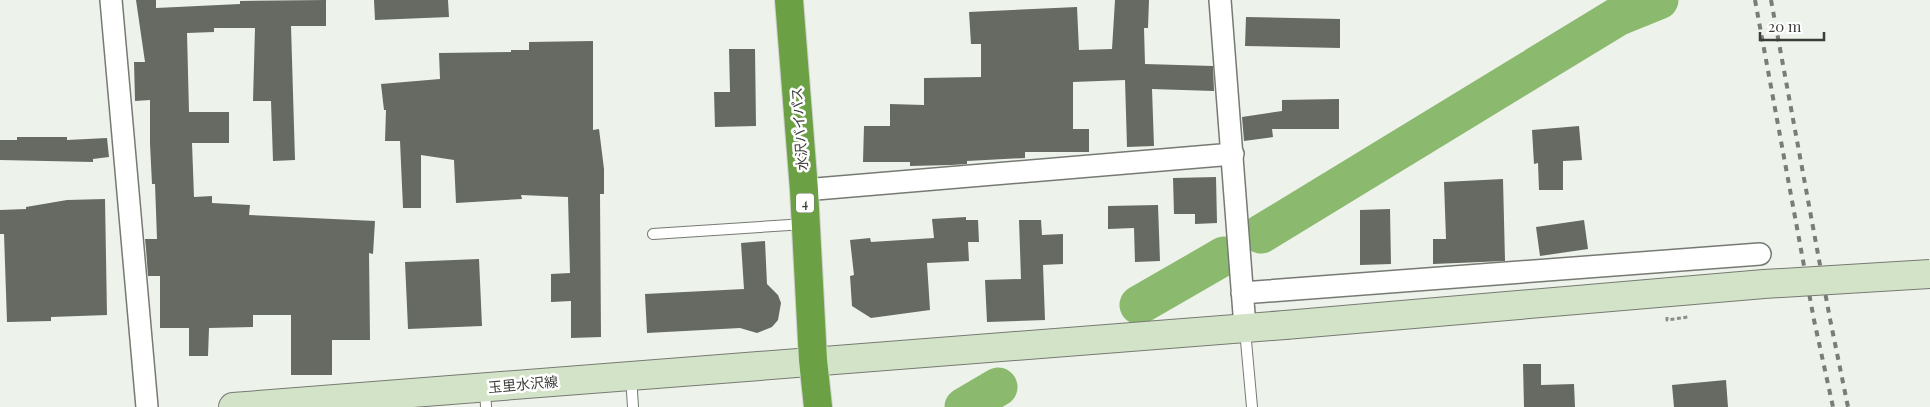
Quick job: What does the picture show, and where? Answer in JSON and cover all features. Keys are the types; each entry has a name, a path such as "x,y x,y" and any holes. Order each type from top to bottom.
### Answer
{"highway":[{"name":"水沢バイパス","path":"789,0 804,190 813,360 818,407"}],"street":[{"path":"111,0 147,407"},
{"path":"1220,0 1245,327"},
{"path":"804,190 1232,154"},
{"path":"1242,293 1760,254"},
{"name":"玉里水沢線","path":"233,407 486,397 631,375 1285,325 1764,284 1930,274"}],"lane":[{"path":"653,234 806,224"},
{"path":"1245,327 1252,407"},
{"path":"631,375 633,407"}],"building":[{"path":"136,0 156,0 156,8 240,4 240,1 326,0 326,26 291,26 295,160 273,161 271,101 253,101 255,28 214,28 214,32 187,33 189,112 229,112 229,143 192,143 194,197 212,196 212,203 250,205 249,215 375,221 373,254 369,253 370,340 332,340 332,375 291,375 291,315 253,315 253,327 209,328 208,356 189,356 189,328 160,328 160,276 148,276 145,239 157,239 155,184 152,184 150,100 135,101 134,62 145,62"},
{"path":"374,0 448,0 449,17 375,20"},
{"path":"1115,0 1149,0 1148,28 1144,28 1145,64 1213,66 1214,91 1152,89 1154,146 1127,147 1125,80 1073,82 1073,129 1089,129 1089,152 1025,152 1025,158 967,161 967,164 951,165 910,166 910,162 863,162 864,126 890,126 890,104 924,105 924,78 981,77 981,44 971,44 969,12 1077,7 1079,50 1112,49"},
{"path":"1246,17 1340,19 1340,48 1245,46"},
{"path":"593,41 593,130 599,129 604,169 604,194 600,194 601,337 571,338 571,301 551,302 551,274 570,273 568,197 521,195 522,199 456,203 454,160 421,155 421,208 403,208 400,141 385,141 386,110 384,110 381,84 440,79 439,53 511,52 511,50 529,50 529,42"},
{"path":"729,49 755,49 756,126 715,127 714,92 730,92"},
{"path":"1339,99 1339,129 1272,129 1273,137 1244,141 1242,117 1282,111 1282,100"},
{"path":"1579,126 1582,160 1563,161 1563,190 1539,190 1538,163 1534,164 1532,130"},
{"path":"17,137 67,137 67,140 107,138 109,157 93,159 93,162 0,160 0,140 17,140"},
{"path":"1216,177 1217,223 1195,224 1195,214 1174,214 1173,178"},
{"path":"1503,179 1505,261 1433,264 1433,239 1446,239 1444,182"},
{"path":"105,199 107,315 51,317 51,321 7,322 4,234 0,234 0,210 26,209 26,207 67,200"},
{"path":"1158,205 1160,261 1135,262 1134,228 1108,229 1108,206"},
{"path":"1390,209 1391,264 1360,265 1360,210"},
{"path":"966,217 966,220 978,220 979,242 968,242 969,261 927,263 930,310 871,318 852,306 850,276 854,275 850,240 870,238 871,242 934,238 932,219"},
{"path":"1019,220 1041,220 1042,235 1063,234 1063,264 1043,265 1045,320 987,322 985,280 1021,279"},
{"path":"1584,220 1588,249 1540,256 1536,227"},
{"path":"765,241 767,284 778,295 781,303 778,320 772,327 757,333 740,328 647,333 645,294 744,289 741,243"},
{"path":"479,259 482,326 408,329 405,262"},
{"path":"1523,364 1541,364 1541,385 1574,384 1575,407 1524,407"},
{"path":"1726,380 1728,407 1674,407 1672,385"}],"waterway":[{"path":"1261,234 1617,17 1659,0"},
{"path":"1139,305 1224,256"},
{"path":"964,407 998,387"}],"railway":[{"path":"1755,0 1814,320 1833,407"},
{"path":"1771,0 1848,407"}]}
